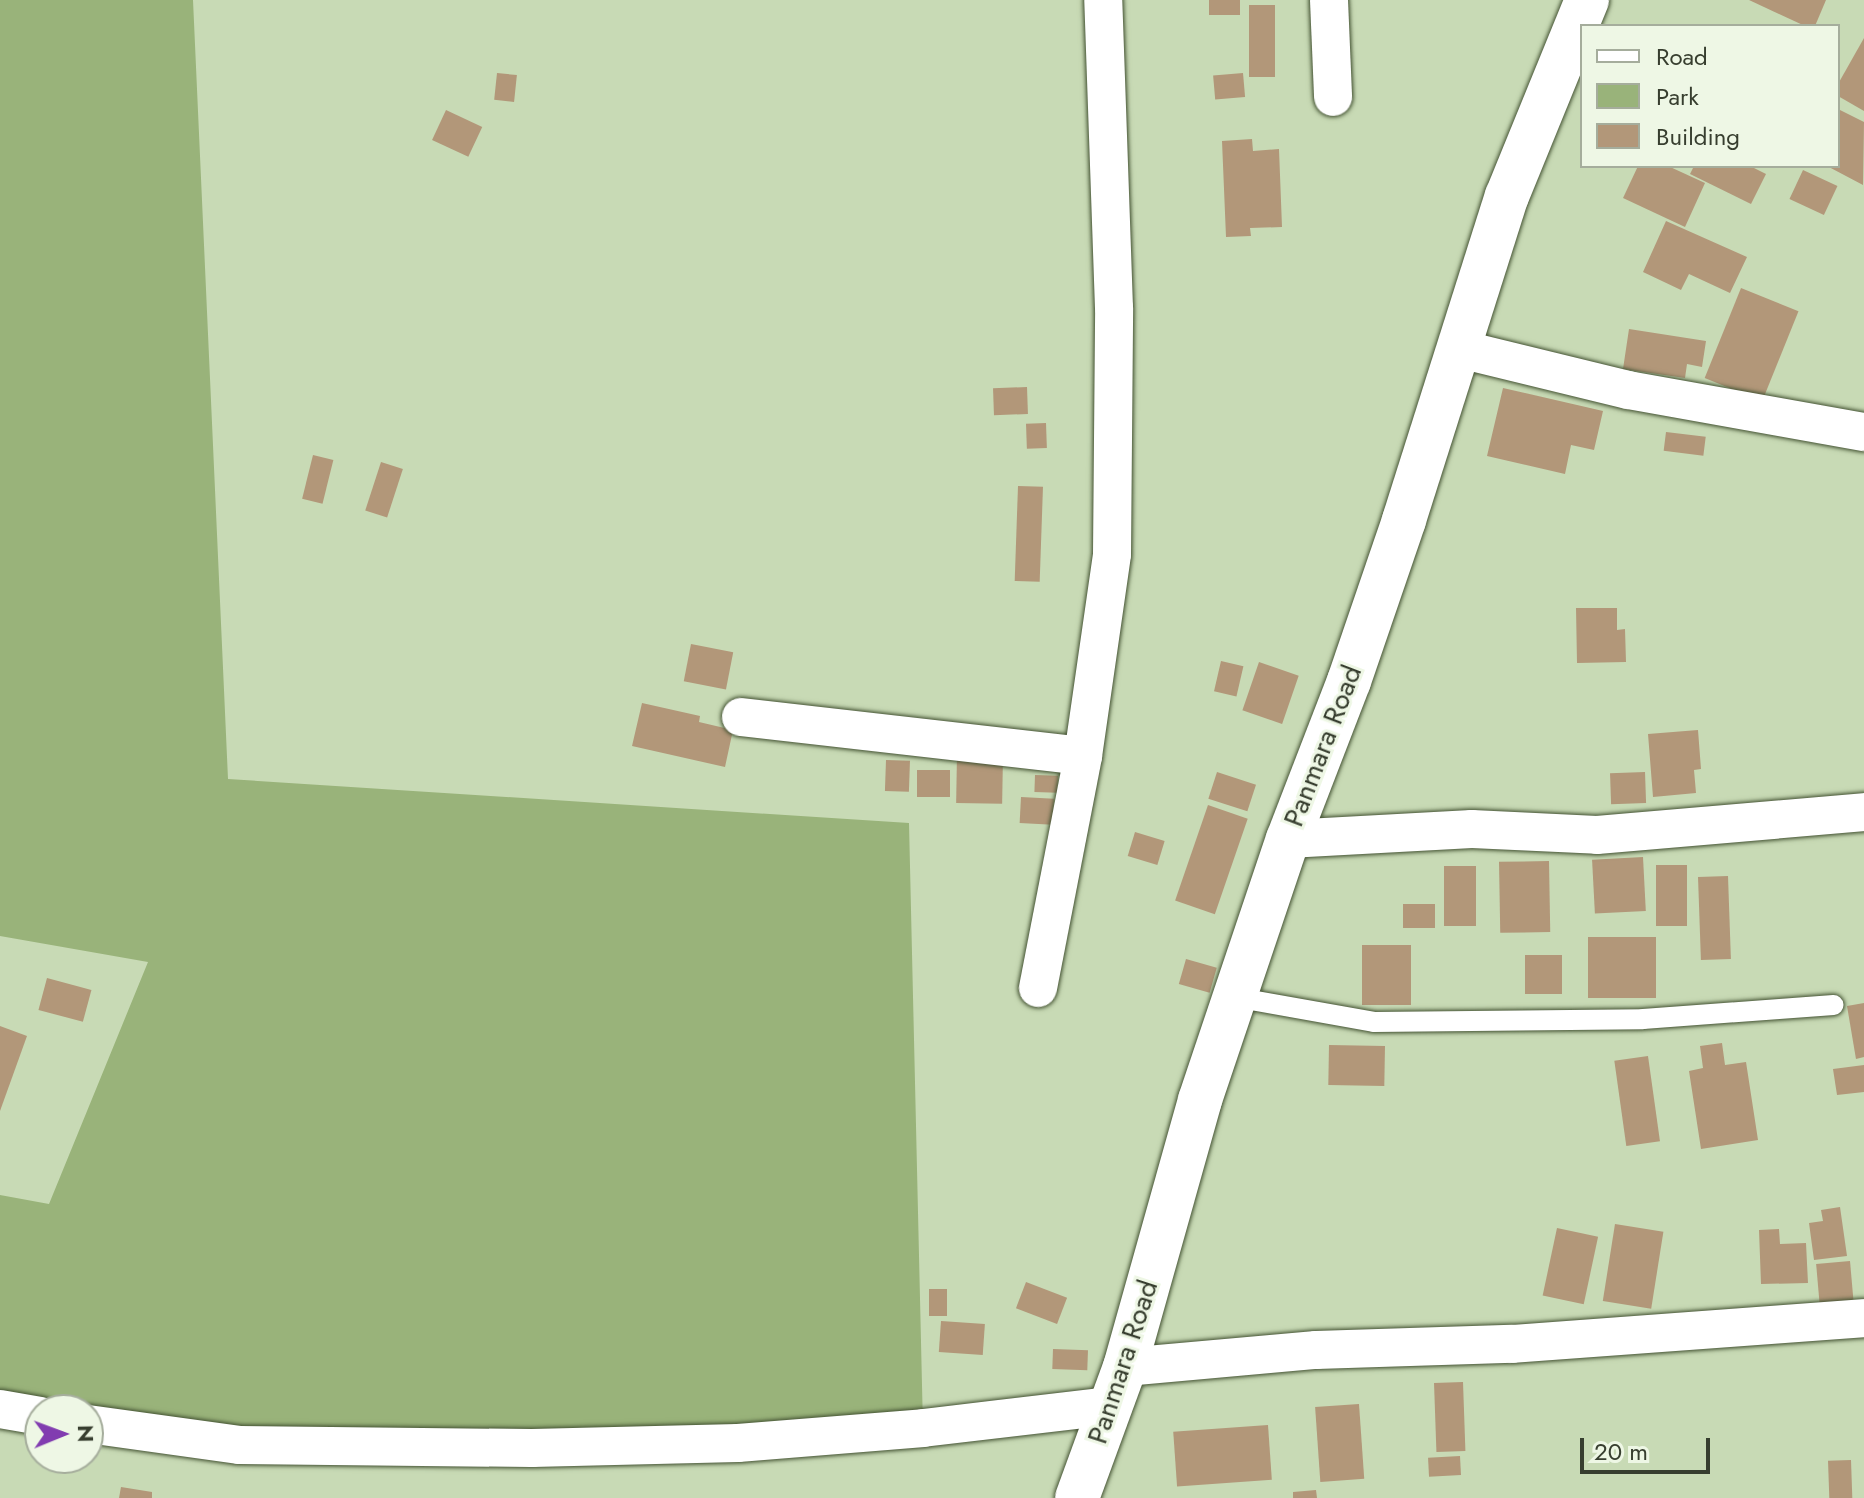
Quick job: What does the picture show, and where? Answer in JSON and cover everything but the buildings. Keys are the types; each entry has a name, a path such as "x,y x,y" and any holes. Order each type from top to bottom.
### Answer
{"street":[{"path":"1038,988 1083,756 1112,554 1114,308 1103,0"},
{"path":"1329,0 1333,97"},
{"name":"Panmara Road","path":"1077,1498 1118,1386 1200,1100 1234,997 1288,839 1349,681 1460,349 1507,196 1587,0"},
{"path":"1460,349 1628,390 1864,432"},
{"path":"741,717 1083,756"},
{"path":"1288,839 1472,829 1597,835 1864,812"},
{"path":"104,1426 239,1445 532,1448 738,1443 923,1428 1118,1386 1316,1350 1512,1344 1864,1318"},
{"path":"0,1409 24,1413"}],"lane":[{"path":"1234,997 1374,1022 1643,1019 1833,1005"}],"green space":[{"path":"0,0 193,0 228,779 909,823 923,1428 239,1445 104,1414 104,1394 24,1394 24,1409 0,1409 0,1195 49,1204 148,962 0,936"}]}
